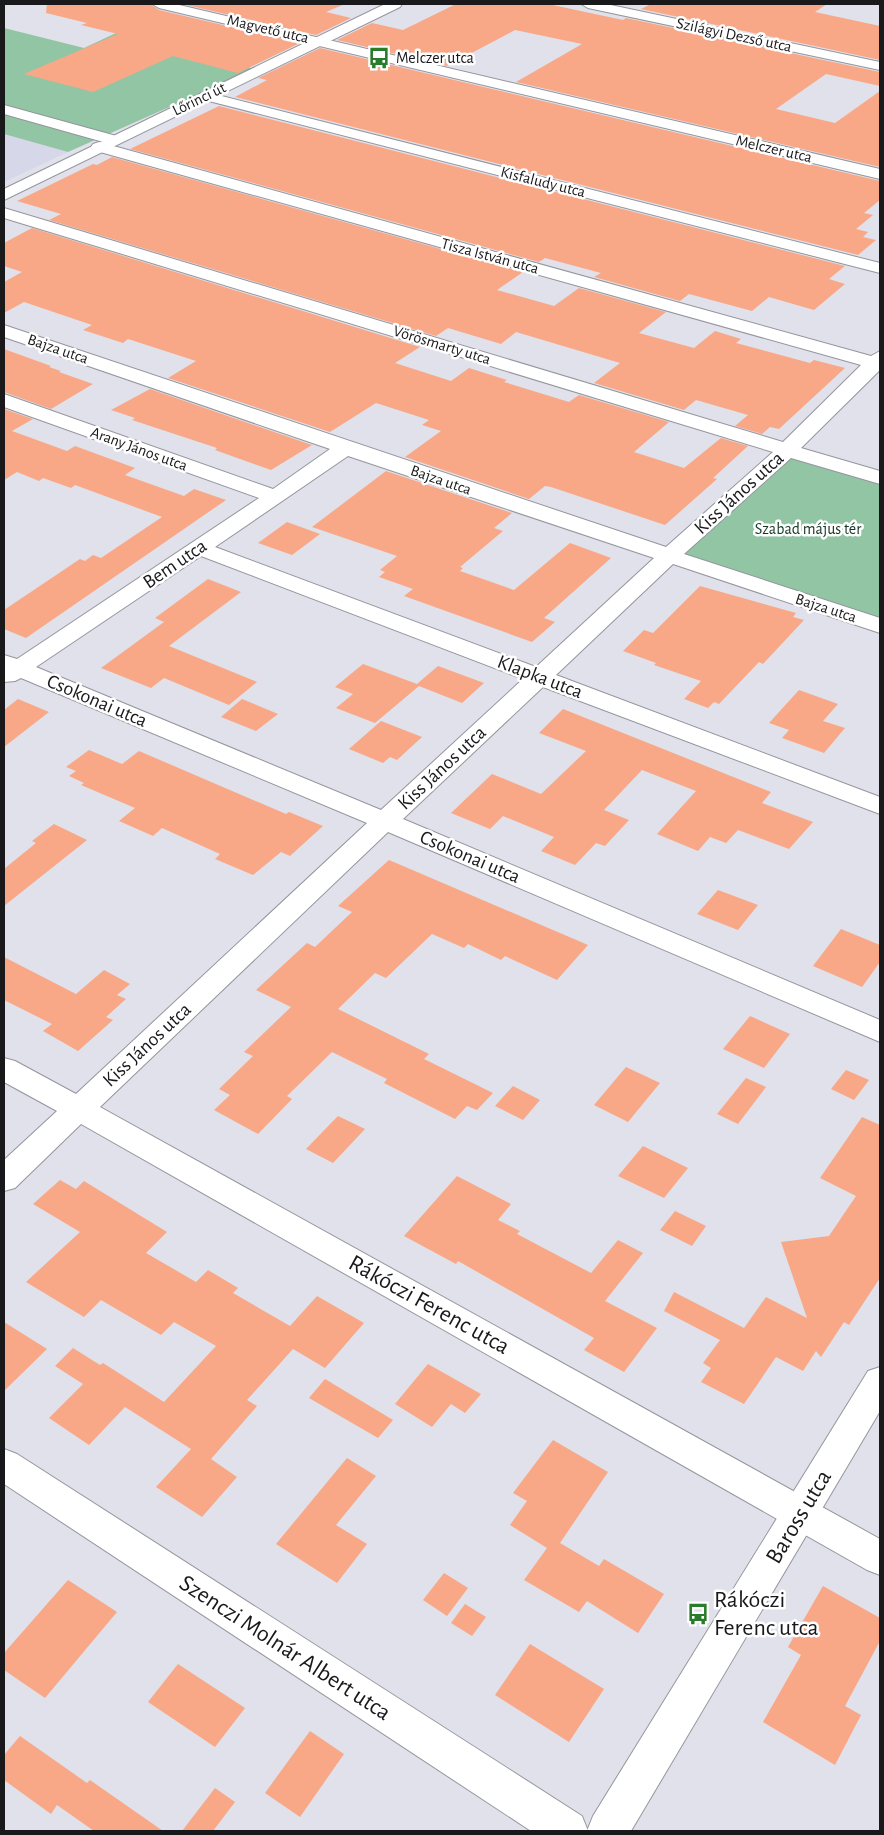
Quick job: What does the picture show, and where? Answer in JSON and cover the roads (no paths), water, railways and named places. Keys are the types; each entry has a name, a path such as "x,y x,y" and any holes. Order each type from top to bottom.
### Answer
{"street":[{"name":"Magvető utca","path":"159,4 318,41"},
{"name":"Lőrinci út","path":"4,195 395,4"},
{"name":"Szilágyi Dezső utca","path":"588,4 880,66"},
{"name":"Melczer utca","path":"318,41 880,174"},
{"name":"Kisfaludy utca","path":"206,96 880,268"},
{"name":"Tisza István utca","path":"4,109 107,144 878,361"},
{"name":"Vörösmarty utca","path":"4,213 880,478"},
{"name":"Bajza utca","path":"4,331 345,448 880,626"},
{"name":"Kiss János utca","path":"4,1179 669,556 787,450 878,361"},
{"name":"Arany János utca","path":"4,400 275,498"},
{"name":"Bem utca","path":"9,670 275,498 345,448"},
{"name":"Klapka utca","path":"199,548 880,806"},
{"name":"Csokonai utca","path":"9,670 385,821 880,1032"},
{"name":"Rákóczi Ferenc utca","path":"4,1069 79,1109 880,1558"},
{"name":"Baross utca","path":"608,1831 880,1381"},
{"name":"Szenczi Molnár Albert utca","path":"4,1465 567,1831"}],"place":[{"name":"Melczer utca","path":"379,58"},
{"name":"Rákóczi Ferenc utca","path":"698,1614"}],"park label":[{"name":"Szabad május tér","path":"808,529"}]}
